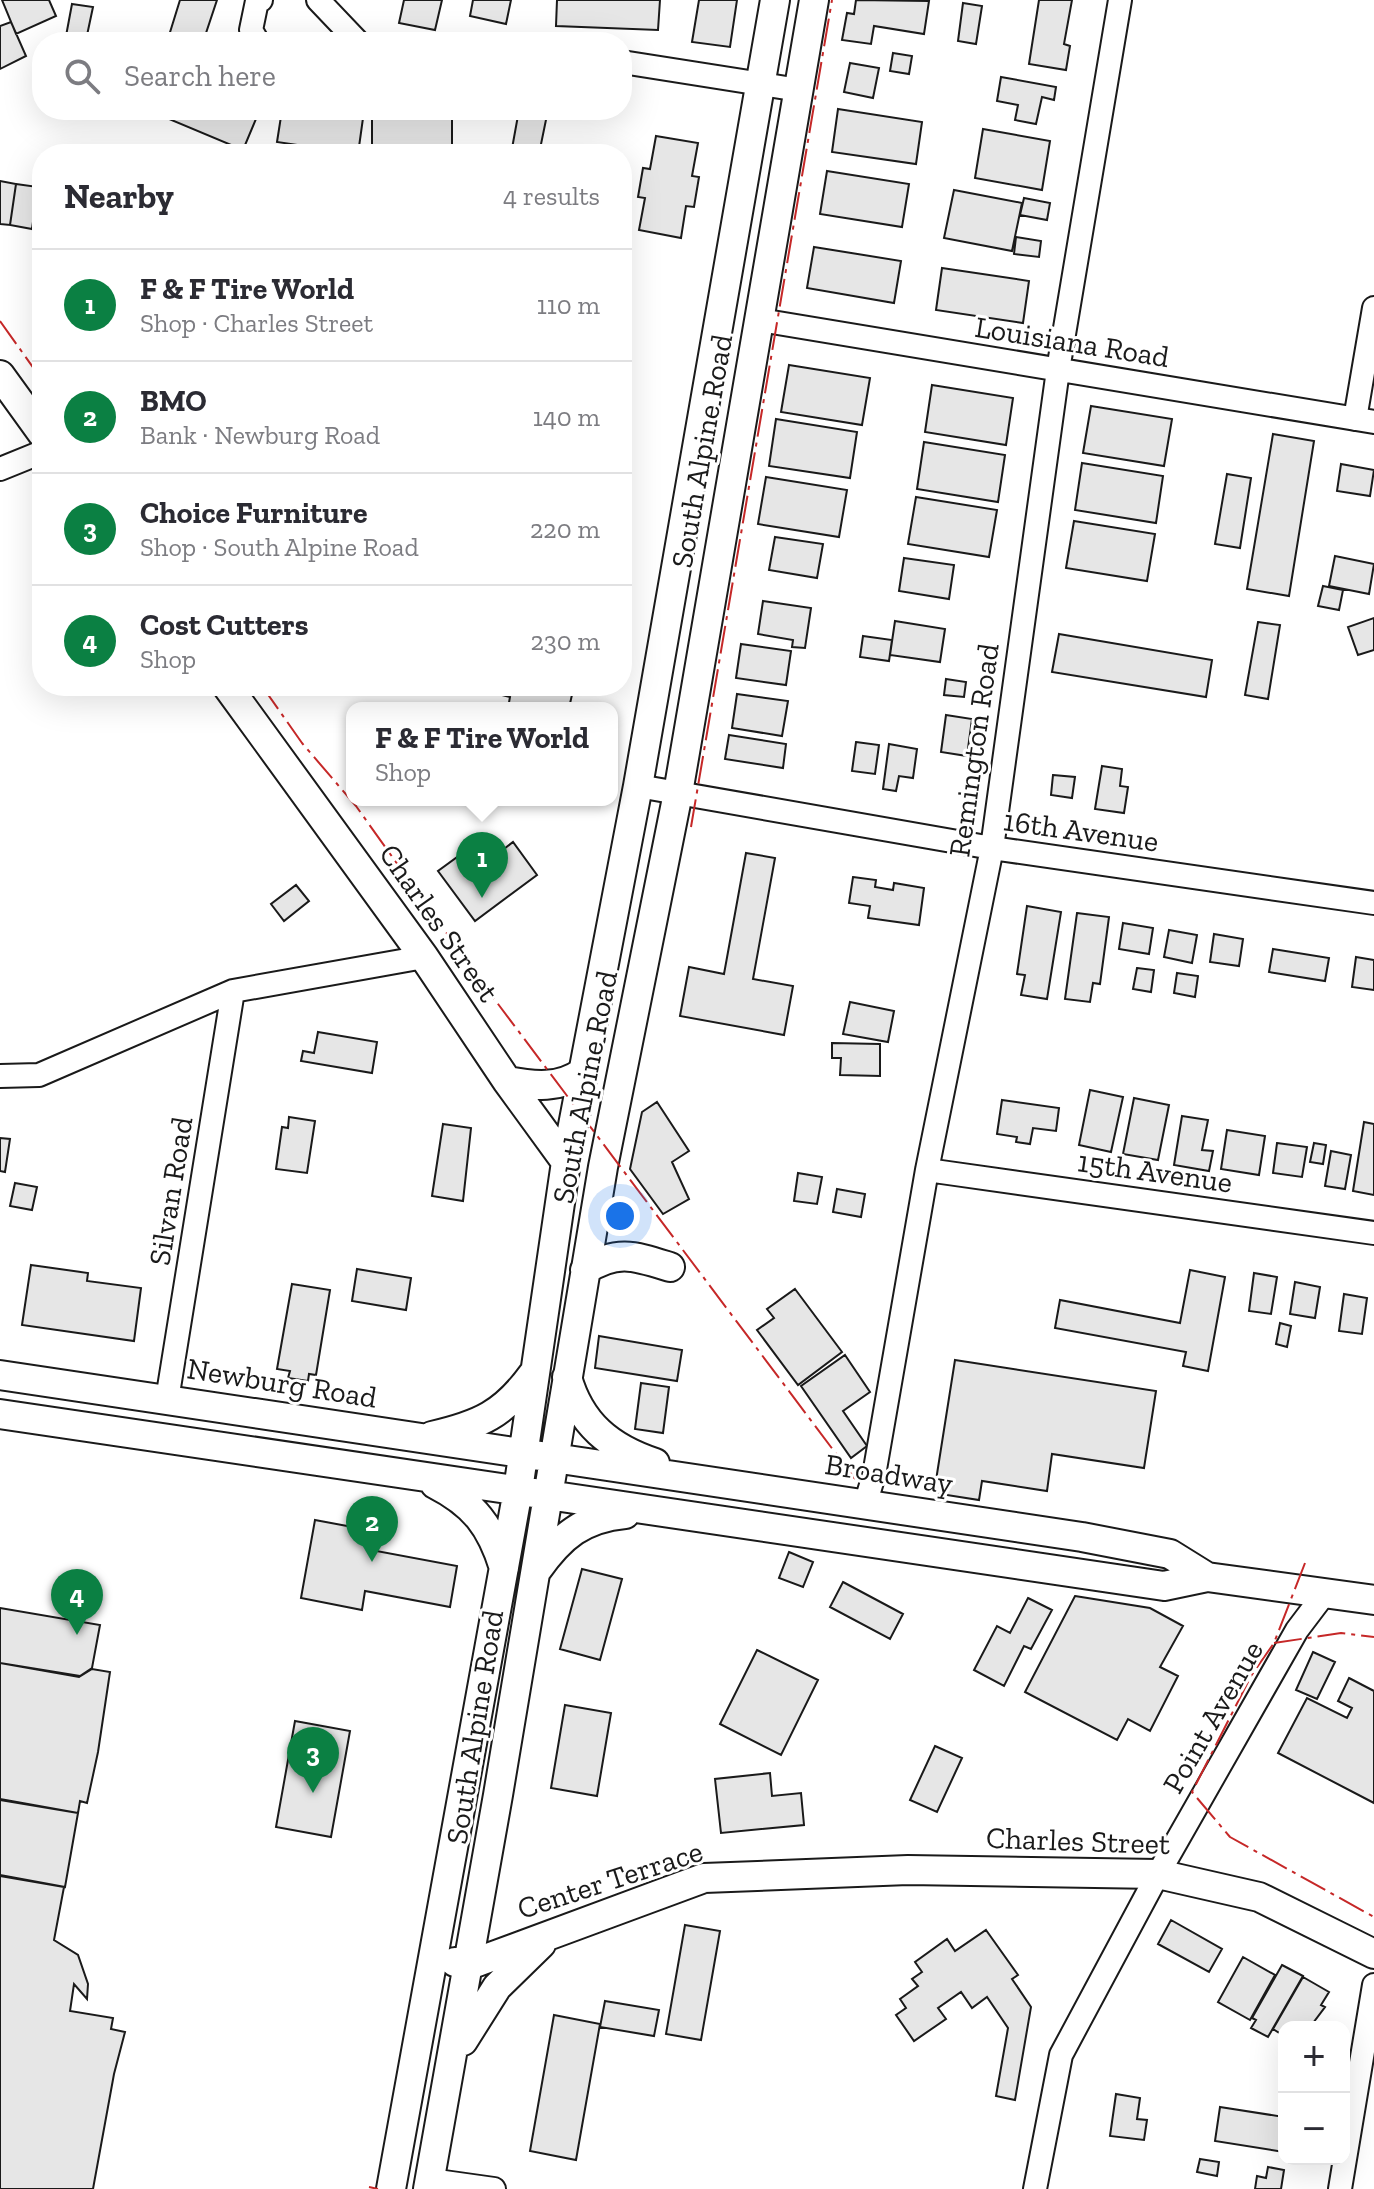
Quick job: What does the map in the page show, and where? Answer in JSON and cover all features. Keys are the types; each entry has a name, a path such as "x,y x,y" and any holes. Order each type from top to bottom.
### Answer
{"main road":[{"name":"South Alpine Road","path":"391,2189 525,1453 566,1162 638,786 775,0"},
{"name":"South Alpine Road","path":"429,2184 469,1965 566,1376 678,793 814,0"},
{"path":"0,375 32,419"},
{"path":"707,401 744,406"},
{"name":"Charles Street","path":"234,696 424,957 566,1162"},
{"path":"507,1081 556,1085 570,1082 583,1072"},
{"path":"585,1270 604,1258 619,1255 670,1267"},
{"path":"422,1438 489,1418 513,1401 536,1370"},
{"name":"Newburg Road","path":"0,1375 553,1457"},
{"path":"566,1376 573,1402 590,1426 612,1444 703,1480"},
{"path":"0,1414 547,1494"},
{"name":"Broadway","path":"553,1457 1170,1554 1207,1577"},
{"path":"418,1475 463,1499 484,1518 504,1569"},
{"name":"Broadway","path":"547,1494 1164,1586 1207,1577 1374,1600"},
{"path":"534,1574 555,1543 579,1525 605,1516 651,1511"},
{"name":"Charles Street","path":"908,1870 1158,1874 1259,1897 1374,1954"},
{"name":"Center Terrace","path":"469,1965 704,1878 908,1870"},
{"path":"450,2067 471,2023 497,1987 552,1934"},
{"path":"434,1958 469,1965"}],"street":[{"path":"252,32 257,1 261,0"},
{"path":"318,0 348,32"},
{"name":"Remington Road","path":"865,1505 874,1475 927,1170 992,848 1058,370 1120,0"},
{"path":"632,64 799,90"},
{"path":"1364,420 1374,308"},
{"name":"Louisiana Road","path":"760,320 1364,420"},
{"path":"0,469 32,456"},
{"name":"16th Avenue","path":"638,786 992,848 1374,903"},
{"path":"0,1076 39,1075 233,991 424,957"},
{"name":"Silvan Road","path":"167,1400 233,991"},
{"name":"15th Avenue","path":"927,1170 1374,1233"},
{"name":"Point Avenue","path":"1035,2189 1061,2055 1158,1874 1297,1630 1325,1593"},
{"path":"1340,2189 1374,1985"},
{"path":"429,2184 494,2189"}],"building":[{"path":"2,0 49,0 56,16 16,34"},
{"path":"180,0 217,0 206,32 170,32"},
{"path":"404,0 442,0 435,30 399,23"},
{"path":"473,0 511,0 506,24 470,16"},
{"path":"557,0 660,0 658,30 556,26"},
{"path":"699,0 737,0 730,47 692,42"},
{"path":"856,0 929,1 924,34 874,26 871,44 842,40 847,13 854,14"},
{"path":"1039,0 1072,0 1064,44 1070,46 1066,70 1029,64"},
{"path":"963,3 982,6 976,44 958,41"},
{"path":"72,4 93,7 88,32 67,32"},
{"path":"11,22 26,56 0,69 0,26"},
{"path":"893,53 912,56 909,74 890,71"},
{"path":"850,63 879,68 873,98 844,92"},
{"path":"1001,77 1056,87 1054,100 1042,97 1036,124 1015,120 1018,105 997,101"},
{"path":"838,109 922,122 916,164 832,152"},
{"path":"171,120 256,120 246,144 229,144"},
{"path":"280,120 363,120 359,144 277,142"},
{"path":"372,120 452,120 452,144 372,144"},
{"path":"517,120 546,120 541,144 513,144"},
{"path":"983,129 1050,141 1042,190 975,178"},
{"path":"656,136 698,143 692,176 699,177 694,207 686,206 681,238 639,230 645,198 638,197 643,168 650,169"},
{"path":"827,171 909,184 902,227 820,214"},
{"path":"0,181 16,184 10,225 0,224"},
{"path":"16,184 32,186 32,229 10,225"},
{"path":"954,190 1022,203 1012,251 944,238"},
{"path":"1024,198 1050,203 1047,220 1020,215"},
{"path":"1016,237 1041,241 1039,257 1014,254"},
{"path":"814,247 901,261 894,303 807,288"},
{"path":"942,268 1029,281 1023,323 936,310"},
{"path":"789,365 870,378 862,425 781,412"},
{"path":"932,385 1013,398 1006,445 925,432"},
{"path":"1091,406 1172,419 1164,466 1083,453"},
{"path":"776,419 857,432 850,478 769,466"},
{"path":"1273,434 1314,441 1289,596 1247,589"},
{"path":"924,442 1005,455 998,502 917,489"},
{"path":"1082,463 1163,476 1156,523 1075,510"},
{"path":"1341,464 1374,470 1370,496 1337,491"},
{"path":"1227,474 1251,478 1240,548 1215,544"},
{"path":"766,477 847,490 839,537 758,524"},
{"path":"916,497 997,510 989,557 908,544"},
{"path":"1074,521 1155,534 1147,581 1066,568"},
{"path":"775,537 823,544 817,578 769,570"},
{"path":"1335,556 1374,564 1369,594 1329,586"},
{"path":"904,558 954,565 949,599 899,591"},
{"path":"1323,586 1343,590 1339,610 1318,606"},
{"path":"763,601 811,608 805,648 792,647 793,640 758,634"},
{"path":"1374,618 1374,650 1358,655 1348,627"},
{"path":"895,621 945,629 940,662 890,655"},
{"path":"1258,622 1280,625 1268,699 1245,695"},
{"path":"1059,634 1212,660 1206,697 1052,672"},
{"path":"863,636 892,640 889,661 860,657"},
{"path":"741,644 791,651 786,685 736,678"},
{"path":"946,679 966,682 964,697 944,695"},
{"path":"737,694 788,701 782,736 732,728"},
{"path":"506,696 572,696 570,702 509,702 510,697"},
{"path":"946,715 972,719 967,756 941,752"},
{"path":"729,735 786,744 783,768 725,759"},
{"path":"856,742 879,745 875,774 852,771"},
{"path":"889,744 917,749 913,778 899,776 896,791 883,789"},
{"path":"1102,766 1122,769 1120,786 1128,787 1124,813 1095,809"},
{"path":"1053,775 1075,777 1072,798 1051,795"},
{"path":"482,839 495,856 513,842 537,875 475,921 438,871"},
{"path":"746,853 775,858 753,979 793,986 784,1035 680,1016 689,967 724,974"},
{"path":"853,877 876,880 875,887 893,890 894,883 924,888 919,925 868,918 870,906 849,903"},
{"path":"296,885 309,901 284,921 271,904"},
{"path":"1027,906 1061,912 1047,999 1021,995 1025,975 1017,974"},
{"path":"1077,913 1109,917 1100,984 1093,983 1090,1002 1065,999"},
{"path":"1123,923 1153,928 1149,954 1119,949"},
{"path":"1169,930 1197,935 1192,963 1164,957"},
{"path":"1214,934 1243,939 1239,966 1210,962"},
{"path":"1273,949 1329,958 1325,981 1269,972"},
{"path":"1356,957 1374,960 1374,990 1352,987"},
{"path":"1137,968 1154,970 1151,992 1133,989"},
{"path":"1177,973 1198,976 1195,997 1174,993"},
{"path":"850,1002 894,1011 888,1042 843,1034"},
{"path":"318,1032 377,1042 372,1073 301,1061 303,1051 314,1053"},
{"path":"832,1043 880,1044 880,1076 840,1075 841,1058 832,1058"},
{"path":"1090,1090 1123,1097 1111,1152 1079,1145"},
{"path":"1134,1098 1169,1105 1158,1160 1123,1154"},
{"path":"1002,1100 1059,1108 1056,1131 1033,1128 1030,1144 1016,1142 1017,1137 997,1134"},
{"path":"657,1102 689,1151 672,1162 689,1199 663,1214 630,1169 642,1112"},
{"path":"1182,1116 1208,1120 1202,1150 1213,1151 1209,1171 1174,1165"},
{"path":"289,1117 315,1121 307,1173 276,1169 282,1127 288,1128"},
{"path":"1364,1122 1374,1124 1374,1195 1353,1191"},
{"path":"443,1124 471,1128 463,1201 432,1196"},
{"path":"1227,1130 1265,1136 1259,1175 1221,1169"},
{"path":"0,1138 10,1139 5,1172 0,1171"},
{"path":"1277,1143 1307,1147 1302,1177 1273,1173"},
{"path":"1314,1143 1326,1145 1323,1164 1310,1162"},
{"path":"1331,1151 1351,1155 1345,1189 1325,1186"},
{"path":"798,1173 822,1177 817,1204 794,1201"},
{"path":"15,1183 37,1187 32,1210 10,1206"},
{"path":"837,1189 865,1194 861,1217 833,1212"},
{"path":"31,1265 88,1273 87,1281 141,1288 134,1341 22,1325"},
{"path":"357,1269 411,1278 406,1310 352,1301"},
{"path":"1190,1270 1225,1277 1208,1371 1183,1366 1186,1352 1055,1328 1060,1300 1180,1323"},
{"path":"1254,1273 1277,1277 1271,1314 1249,1311"},
{"path":"1295,1282 1320,1287 1315,1318 1290,1314"},
{"path":"292,1284 330,1290 316,1375 309,1374 308,1381 288,1378 290,1371 277,1369"},
{"path":"795,1289 842,1352 798,1385 757,1330 774,1318 767,1309"},
{"path":"1344,1294 1367,1298 1362,1334 1339,1331"},
{"path":"1280,1323 1291,1326 1287,1347 1276,1344"},
{"path":"599,1336 682,1350 677,1381 595,1368"},
{"path":"845,1355 870,1392 843,1411 867,1446 851,1458 801,1386"},
{"path":"955,1360 1156,1391 1144,1468 1052,1454 1047,1491 982,1481 979,1500 934,1493"},
{"path":"641,1383 669,1387 663,1433 635,1429"},
{"path":"315,1520 374,1531 371,1550 457,1566 450,1607 365,1591 362,1610 301,1598"},
{"path":"789,1552 813,1562 803,1587 779,1578"},
{"path":"582,1569 622,1579 600,1660 560,1649"},
{"path":"843,1582 903,1614 890,1639 830,1607"},
{"path":"1075,1596 1150,1608 1183,1626 1160,1667 1178,1676 1150,1731 1128,1719 1117,1740 1025,1692"},
{"path":"1028,1598 1052,1610 1031,1649 1024,1646 1004,1686 974,1670 997,1626 1010,1633"},
{"path":"0,1608 100,1625 92,1668 80,1676 0,1663"},
{"path":"757,1650 818,1680 781,1755 720,1724"},
{"path":"1313,1652 1335,1662 1317,1699 1296,1690"},
{"path":"0,1663 79,1677 92,1669 110,1672 87,1803 80,1801 78,1813 0,1799"},
{"path":"1349,1678 1374,1691 1374,1803 1278,1753 1307,1698 1347,1718 1352,1708 1338,1701"},
{"path":"565,1705 611,1713 597,1796 551,1788"},
{"path":"295,1721 350,1731 331,1837 276,1827"},
{"path":"935,1746 962,1758 937,1812 910,1800"},
{"path":"770,1773 772,1796 801,1793 804,1825 721,1833 715,1779"},
{"path":"0,1800 78,1813 65,1887 0,1875"},
{"path":"0,1876 64,1887 54,1940 78,1955 88,1984 87,1999 74,1984 70,2011 113,2018 111,2029 125,2032 93,2189 0,2189"},
{"path":"1171,1920 1222,1949 1209,1972 1158,1944"},
{"path":"685,1925 720,1931 701,2040 666,2034"},
{"path":"986,1930 1018,1975 1012,1979 1031,2007 1015,2100 996,2096 1008,2028 987,1997 972,2008 961,1992 938,2008 946,2019 914,2041 896,2015 906,2008 900,1999 918,1986 912,1979 922,1972 915,1962 947,1939 955,1951"},
{"path":"1243,1957 1275,1975 1250,2020 1218,2002"},
{"path":"1282,1965 1303,1976 1268,2037 1251,2028 1256,2020 1252,2018"},
{"path":"1303,1977 1329,1992 1321,2005 1325,2007 1314,2021 1278,2021 1278,2032 1273,2029"},
{"path":"605,2001 659,2010 654,2036 600,2027"},
{"path":"554,2015 600,2024 576,2160 530,2151"},
{"path":"1116,2094 1140,2098 1137,2119 1147,2120 1144,2140 1110,2136"},
{"path":"1220,2107 1278,2116 1278,2151 1215,2141"},
{"path":"1200,2159 1219,2162 1217,2176 1197,2172"},
{"path":"1268,2167 1284,2170 1281,2189 1255,2189 1257,2176 1266,2178"}],"power":[{"path":"691,827 832,0"},
{"path":"0,321 32,366"},
{"path":"269,696 302,743 346,794"},
{"path":"356,806 480,980 855,1479"},
{"path":"1305,1563 1274,1643 1251,1676 1192,1792 1230,1837 1374,1917"},
{"path":"1274,1643 1341,1633 1374,1637"},
{"path":"369,2187 378,2189"}],"place":[{"name":"F & F Tire World","path":"482,898"},
{"name":"BMO","path":"372,1562"},
{"name":"Cost Cutters","path":"77,1635"},
{"name":"Choice Furniture","path":"313,1793"}]}
